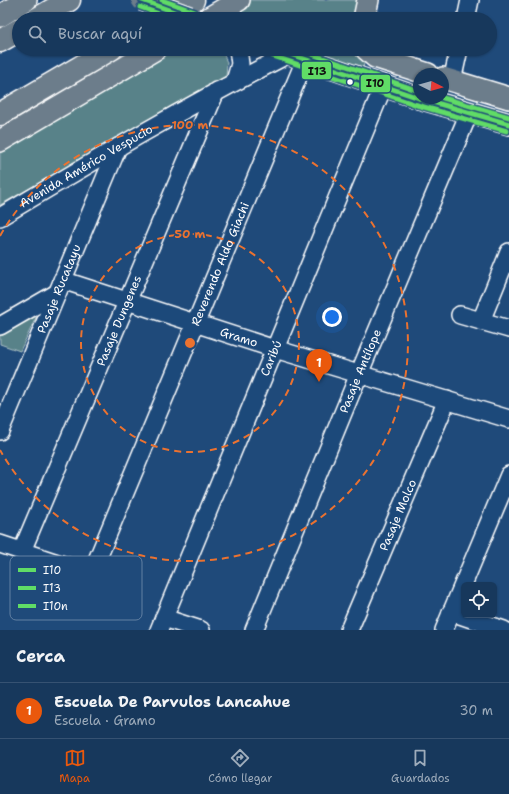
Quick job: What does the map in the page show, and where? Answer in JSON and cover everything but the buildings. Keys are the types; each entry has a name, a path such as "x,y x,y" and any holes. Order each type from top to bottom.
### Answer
{"highway":[{"path":"49,12 69,0"},
{"path":"0,41 12,34"},
{"path":"0,114 99,56"}],"main road":[{"path":"142,0 187,12"},
{"path":"201,12 239,0"},
{"path":"365,12 368,0"},
{"path":"0,16 23,1"},
{"path":"0,141 144,56"},
{"path":"296,56 413,96"},
{"path":"374,56 381,60 413,70"},
{"path":"449,80 509,98"},
{"path":"439,104 509,124"}],"street":[{"path":"467,12 470,0"},
{"path":"235,81 240,64 239,56"},
{"name":"Avenida Américo Vespucio","path":"0,217 118,146 216,91 286,56"},
{"name":"Reverendo Aldo Giachi","path":"99,556 196,323 289,56"},
{"path":"449,77 457,56"},
{"name":"Caribú","path":"162,624 383,87"},
{"name":"Pasaje Dungenes","path":"22,551 216,91"},
{"name":"Pasaje Antílope","path":"254,630 359,374 469,113"},
{"name":"Pasaje Rucatayu","path":"0,431 118,146"},
{"path":"481,321 509,252"},
{"path":"0,326 60,287"},
{"name":"Gramo","path":"60,287 128,301 275,349 509,418"},
{"path":"460,315 509,329"},
{"name":"Pasaje Molco","path":"349,630 447,400"},
{"path":"444,630 509,475"},
{"path":"0,544 37,556"},
{"path":"451,612 504,630"},
{"path":"162,624 201,630"}],"green space":[{"path":"249,0 361,0 358,12 229,12"},
{"path":"157,56 224,56 227,63 226,77 0,205 0,149"},
{"path":"325,56 364,56 365,58 363,69"},
{"path":"41,307 20,351 0,344 0,333"}],"transit line":[{"name":"I10","path":"142,0 174,12"},
{"name":"I10n","path":"162,0 195,12"},
{"name":"I13","path":"140,7 154,12"},
{"name":"I13","path":"273,56 417,105"},
{"name":"I10","path":"296,56 413,96"},
{"name":"I10n","path":"317,56 413,89"},
{"name":"I10n","path":"449,100 509,117"},
{"name":"I10","path":"440,104 509,124"},
{"name":"I13","path":"417,105 507,131"}],"place":[{"name":"Escuela De Parvulos Lancahue","path":"319,382"}]}
